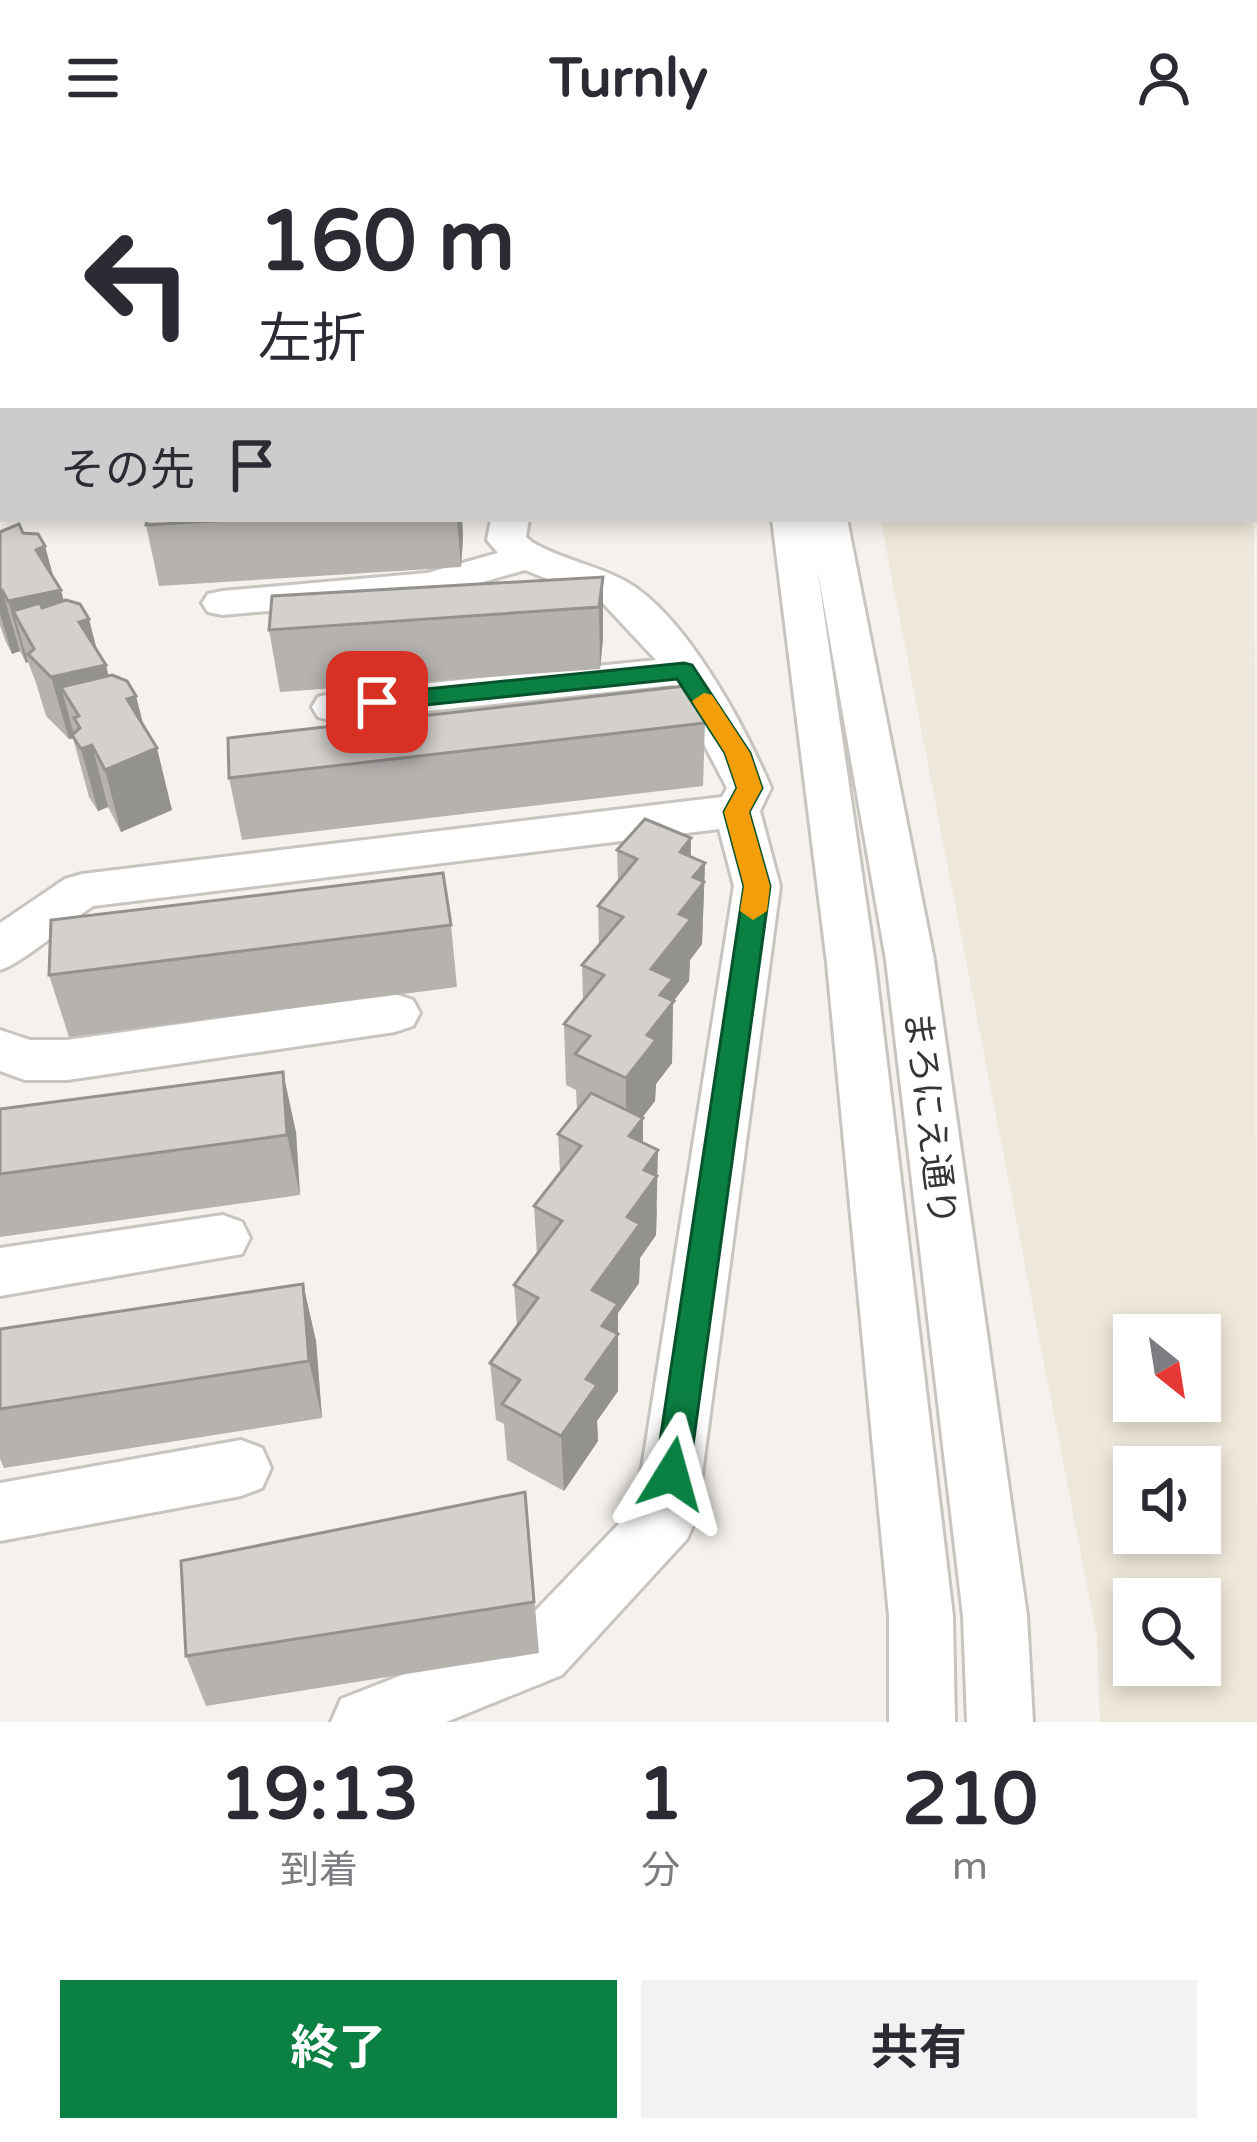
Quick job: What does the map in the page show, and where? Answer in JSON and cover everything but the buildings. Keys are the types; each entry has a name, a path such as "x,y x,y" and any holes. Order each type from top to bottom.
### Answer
{"street":[{"name":"まろにえ通り","path":"791,522 851,963 921,1616 922,1722"},
{"name":"まろにえ通り","path":"829,522 910,960 994,1616 1000,1722"},
{"path":"222,603 428,585 518,539 617,592 684,670 738,753 749,788 736,812 757,886 665,1519 538,1653 364,1722"},
{"path":"333,707 684,670"},
{"path":"0,952 22,930 82,891 736,812"},
{"path":"0,1049 25,1060 67,1060 395,1013"},
{"path":"0,1272 223,1238"},
{"path":"0,1512 241,1468"}],"shaded area":[{"path":"881,522 1254,522 1257,1722 1100,1722 1097,1637"}],"slow traffic":[{"path":"704,701 738,753 749,788 736,812 757,886 753,911"}],"route":[{"path":"377,702 684,670 738,753 749,788 736,812 757,886 672,1474"}]}
